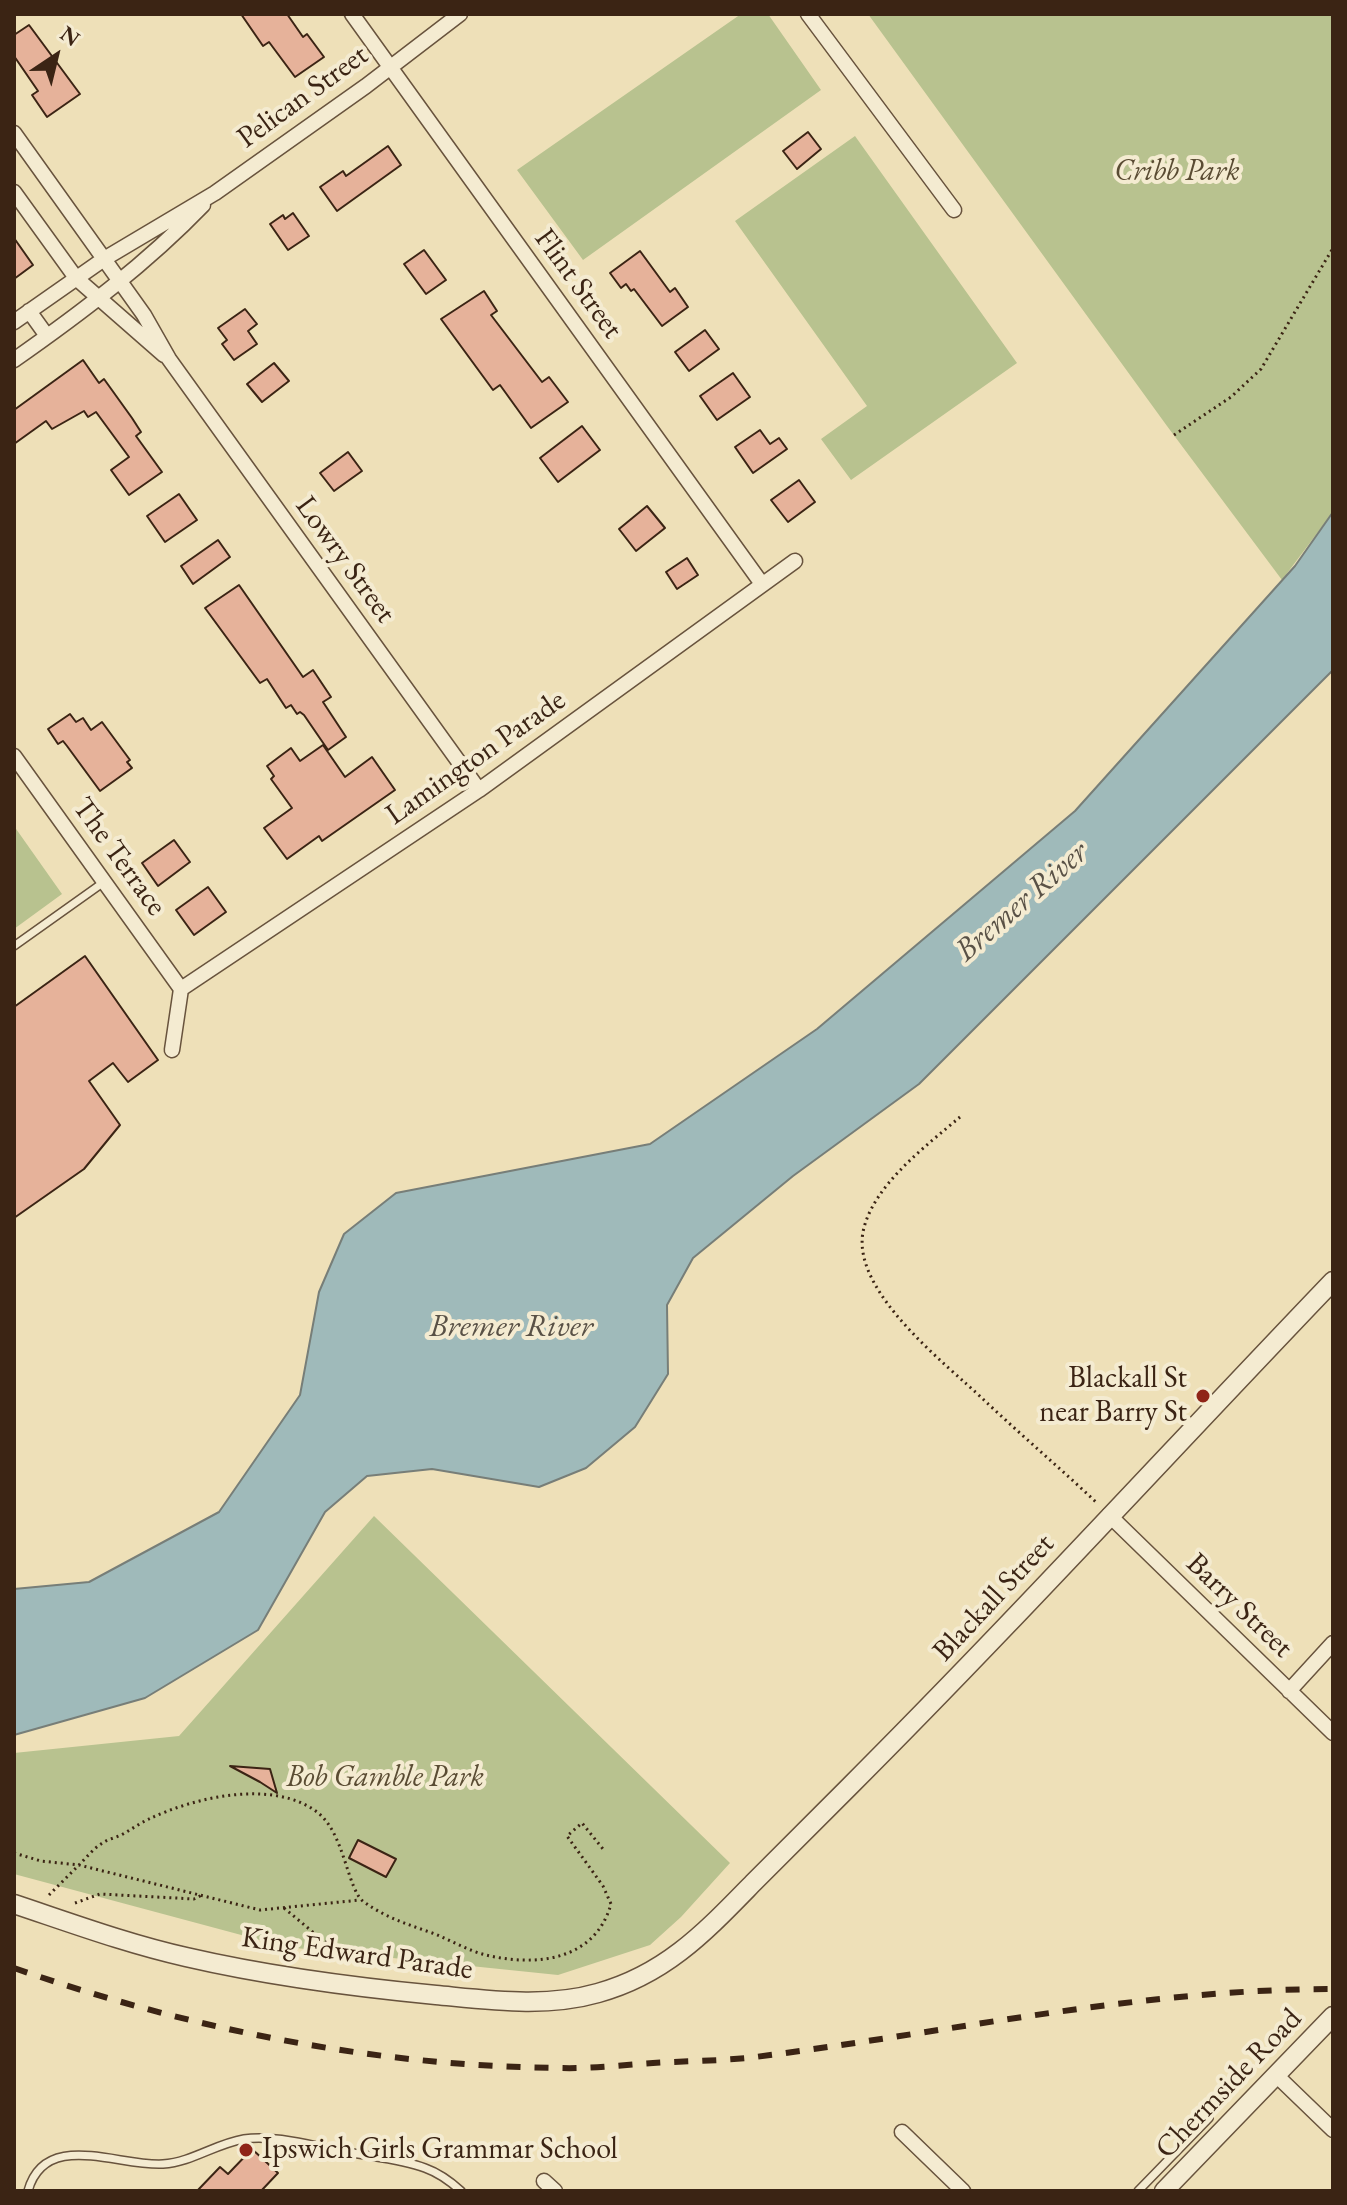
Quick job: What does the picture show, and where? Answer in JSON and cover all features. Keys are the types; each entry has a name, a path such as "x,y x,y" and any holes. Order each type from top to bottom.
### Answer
{"street":[{"name":"Flint Street","path":"352,14 762,584"},
{"name":"Pelican Street","path":"14,322 104,259 215,193 460,14"},
{"path":"808,14 954,210"},
{"name":"Lowry Street","path":"14,133 144,315 169,359 479,790"},
{"name":"Lowry Street","path":"14,192 76,278 169,359"},
{"name":"Pelican Street","path":"14,360 119,281 176,233 215,193"},
{"path":"29,311 47,336"},
{"name":"Lamington Parade","path":"181,989 479,790 795,561"},
{"name":"The Terrace","path":"14,756 181,989"},
{"path":"172,1050 181,989"},
{"name":"Blackall Street","path":"688,1947 1037,1596 1109,1515 1333,1281"},
{"name":"Barry Street","path":"1109,1515 1333,1733"},
{"path":"1289,1691 1333,1643"},
{"name":"King Edward Parade","path":"14,1904 183,1957 398,1991 488,2000 567,1999 603,1992 646,1976 688,1947"},
{"name":"Chermside Road","path":"1164,2191 1330,2018"},
{"path":"1276,2075 1333,2130"},
{"path":"902,2132 963,2191"}],"lane":[{"path":"14,946 105,882"},
{"path":"1138,2191 1209,2118"},
{"path":"28,2191 35,2174 54,2157 90,2156 165,2164 185,2161 207,2150 253,2138 412,2163 441,2175 461,2191"}],"path":[{"path":"1174,435 1231,397 1261,369 1333,248"},
{"path":"960,1117 902,1169 871,1212 862,1242 866,1266 878,1290 927,1349 1109,1515"},
{"path":"49,1895 100,1844 179,1807 232,1794 281,1795 318,1812 336,1835 360,1900"},
{"path":"14,1853 41,1861 79,1865 260,1910 360,1900 394,1920 485,1955 552,1959 573,1952 586,1943 601,1927 611,1904 603,1886 567,1836 582,1823 603,1849"},
{"path":"75,1903 100,1894 194,1899 202,1895"},
{"path":"284,1907 354,1962"},
{"path":"304,1957 320,1938"}],"green space":[{"path":"741,14 768,14 821,90 583,260 517,170"},
{"name":"Cribb Park","path":"868,14 1333,14 1333,512 1282,580 1167,426"},
{"path":"855,136 1017,363 851,480 821,439 867,406 735,221"},
{"path":"14,826 62,894 14,929"},
{"name":"Bob Gamble Park","path":"374,1516 730,1863 681,1917 650,1945 558,1975 286,1947 14,1874 14,1753 179,1736"}],"water":[{"name":"Bremer River","path":"1333,512 1333,670 919,1084 793,1176 693,1258 667,1305 668,1374 635,1427 586,1468 539,1487 432,1469 367,1476 325,1512 258,1630 145,1698 14,1735 14,1589 89,1582 219,1512 300,1395 319,1292 344,1234 396,1193 650,1144 817,1029 1075,811 1295,566"}],"building":[{"path":"241,14 287,14 303,37 307,34 324,57 295,77 269,42 263,46"},
{"path":"29,25 80,94 47,117 32,95 38,91 14,56 14,35"},
{"path":"808,132 821,149 797,169 783,151"},
{"path":"388,146 401,165 337,211 320,187 343,171 346,176"},
{"path":"293,213 309,236 288,250 270,224 283,215 285,219"},
{"path":"14,238 33,265 14,279"},
{"path":"424,250 446,280 426,294 404,264"},
{"path":"640,251 670,292 675,288 688,307 662,326 634,289 631,291 626,284 621,288 610,273"},
{"path":"484,291 497,311 491,315 542,382 549,377 568,402 531,428 500,385 493,390 441,319"},
{"path":"245,309 257,324 248,331 257,344 234,360 222,344 227,340 218,328"},
{"path":"705,330 719,349 689,371 675,352"},
{"path":"83,360 99,383 104,379 132,418 141,432 136,436 162,472 129,495 111,470 129,457 96,412 88,417 84,411 52,429 46,421 14,444 14,410"},
{"path":"274,363 289,381 262,402 247,384"},
{"path":"733,373 750,397 717,420 700,396"},
{"path":"582,426 600,450 558,482 540,458"},
{"path":"760,430 770,444 779,438 787,449 753,473 735,447"},
{"path":"348,452 362,471 334,491 320,473"},
{"path":"799,480 815,502 788,522 771,500"},
{"path":"179,494 197,520 165,542 147,516"},
{"path":"647,506 665,528 636,551 619,529"},
{"path":"218,540 230,557 193,584 181,566"},
{"path":"687,558 698,575 677,589 666,572"},
{"path":"239,585 303,677 313,670 331,697 323,702 346,737 328,750 304,715 300,712 297,714 291,705 286,708 267,679 260,683 205,608"},
{"path":"70,714 76,722 83,718 91,730 102,722 130,760 127,762 132,768 100,791 63,741 58,744 48,729"},
{"path":"323,745 345,777 372,757 395,790 322,841 319,836 287,859 264,828 292,808 271,779 274,776 267,766 291,748 300,761"},
{"path":"174,840 190,862 158,886 142,863"},
{"path":"208,887 226,912 194,935 176,910"},
{"path":"85,956 158,1060 128,1082 113,1063 89,1081 120,1125 84,1169 14,1218 14,1007"},
{"path":"230,1766 270,1769 277,1793 260,1782"},
{"path":"358,1840 396,1859 386,1877 349,1858"},
{"path":"252,2149 278,2173 261,2191 197,2191 220,2167 228,2174"}],"railway":[{"path":"14,1968 147,2009 283,2040 420,2060 559,2068 747,2058 1039,2014 1186,1996 1333,1989"}],"place":[{"name":"Blackall St near Barry St","path":"1203,1396"},
{"name":"Ipswich Girls Grammar School","path":"246,2150"}]}
